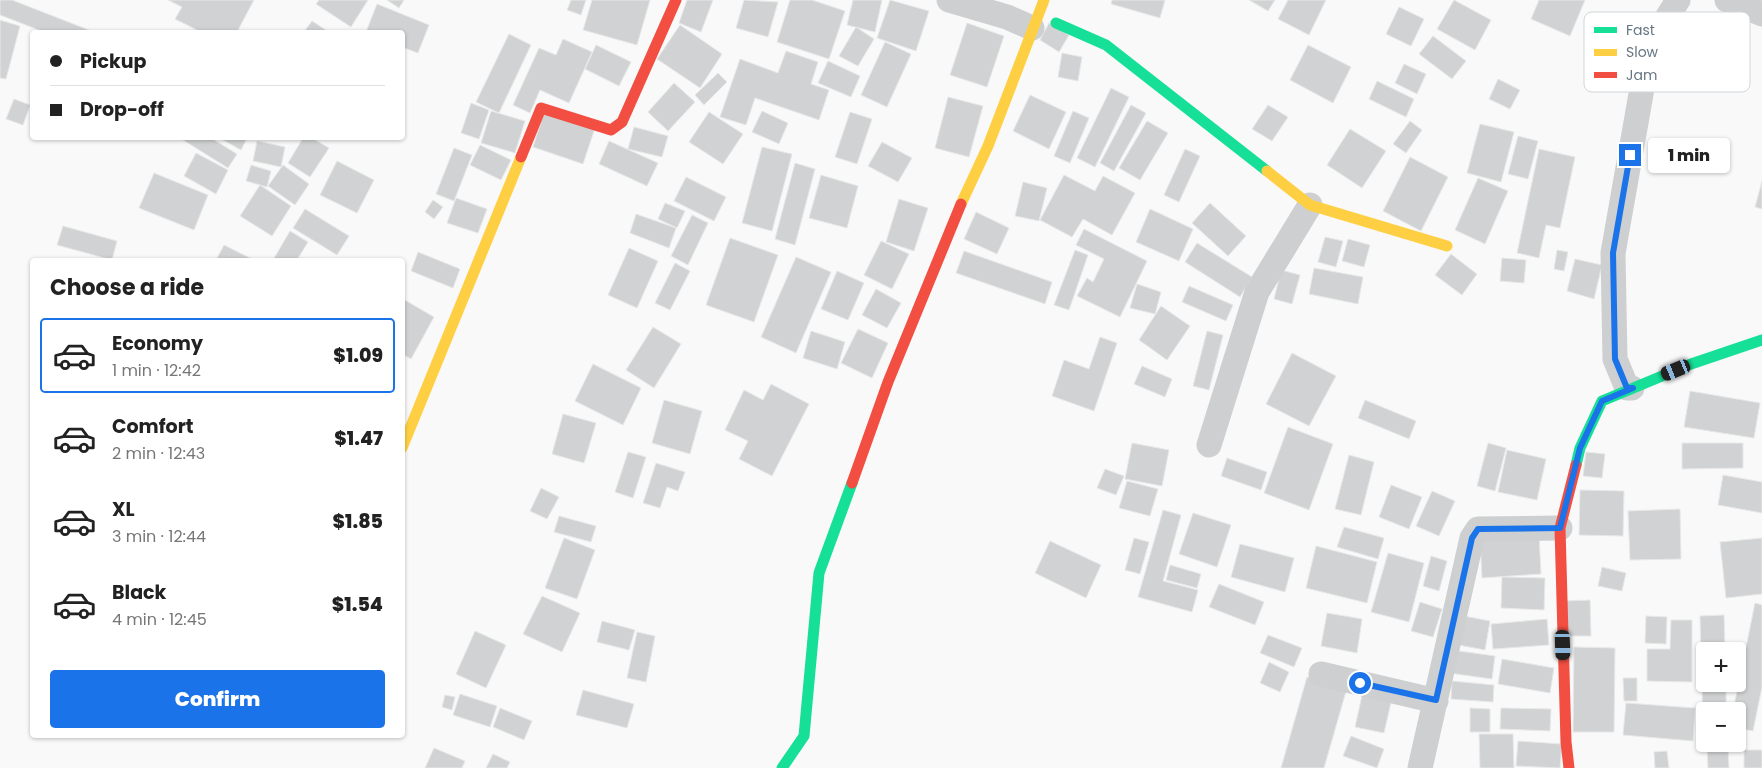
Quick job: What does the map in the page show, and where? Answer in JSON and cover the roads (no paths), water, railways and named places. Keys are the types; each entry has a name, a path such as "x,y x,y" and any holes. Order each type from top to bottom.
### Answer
{"street":[{"path":"405,441 541,108 611,130 622,122 676,0"},
{"path":"949,0 1106,45 1310,205 1447,246"},
{"path":"782,768 804,736 819,573 888,382 943,244 1044,26 1044,0"},
{"path":"1670,12 1678,0"},
{"path":"1727,0 1762,14"},
{"path":"1633,388 1627,388 1615,359 1613,253 1641,92"},
{"path":"1209,445 1257,292 1310,205"},
{"path":"1569,768 1566,742 1560,528 1580,448 1602,401 1691,364 1762,340"},
{"path":"1420,768 1472,538 1478,529 1560,528"},
{"path":"1321,674 1436,700"}]}
